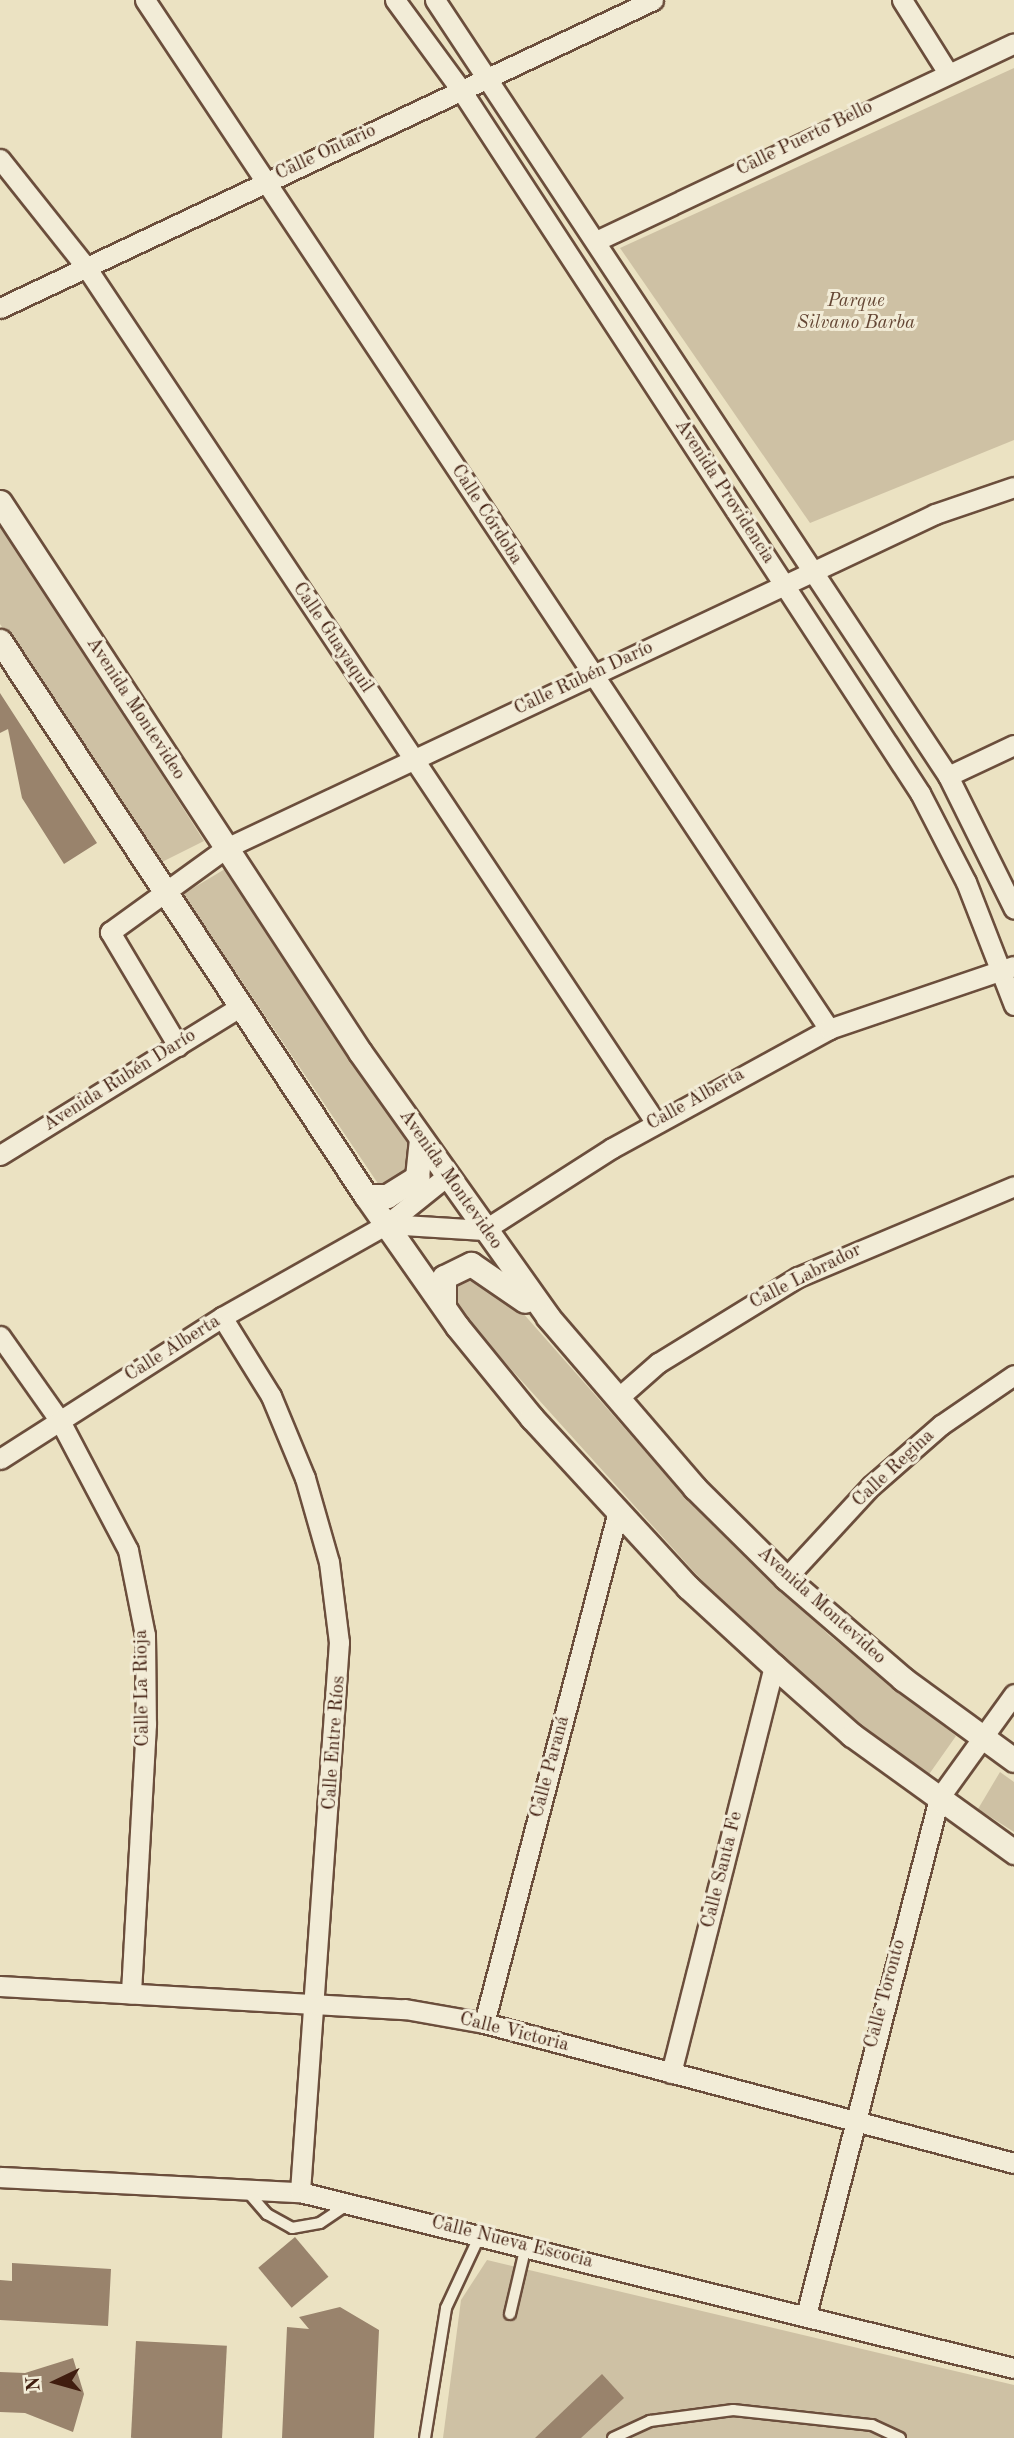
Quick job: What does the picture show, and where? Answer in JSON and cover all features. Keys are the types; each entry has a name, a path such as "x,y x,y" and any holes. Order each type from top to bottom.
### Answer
{"street":[{"name":"Calle Córdoba","path":"145,0 829,1029"},
{"name":"Avenida Providencia","path":"395,0 461,90 920,793 1009,968 1014,1005"},
{"name":"Avenida Providencia","path":"435,0 491,76 948,776 1014,909"},
{"name":"Calle Ontario","path":"0,308 653,0"},
{"path":"902,0 946,70"},
{"name":"Calle Puerto Bello","path":"598,240 946,70 1014,43"},
{"name":"Calle Guayaquil","path":"0,159 86,267 656,1123"},
{"name":"Calle Rubén Darío","path":"178,1046 110,939 163,891 226,848 412,758 593,676 935,514 1014,487"},
{"name":"Avenida Montevideo","path":"0,502 226,848 421,1139 548,1317 617,1399 786,1578 904,1679 1014,1760"},
{"path":"0,641 366,1196 444,1306 532,1418 618,1511 774,1667 852,1735 1014,1852"},
{"path":"948,776 1014,746"},
{"name":"Calle Alberta","path":"484,1230 656,1123 829,1029 1009,968"},
{"name":"Avenida Rubén Darío","path":"0,1155 240,1006"},
{"path":"366,1196 387,1196 413,1181 421,1139"},
{"name":"Calle Alberta","path":"0,1460 222,1317 387,1224 447,1176"},
{"name":"Calle Labrador","path":"617,1399 658,1363 798,1277 1014,1186"},
{"path":"387,1224 484,1230"},
{"path":"444,1306 444,1277 471,1264 548,1317"},
{"name":"Calle Entre Ríos","path":"222,1317 289,1435 319,1520 335,1603 340,1690 300,2192"},
{"name":"Calle La Rioja","path":"0,1336 61,1420 128,1550 145,1635 131,1994"},
{"name":"Calle Regina","path":"786,1578 871,1486 941,1425 1014,1375"},
{"name":"Calle Paraná","path":"484,2024 618,1511"},
{"name":"Calle Santa Fe","path":"671,2073 774,1667"},
{"name":"Calle Toronto","path":"806,2315 853,2120 939,1798 1014,1694"},
{"name":"Calle Victoria","path":"0,1986 314,2002 484,2024 1014,2163"},
{"name":"Calle Nueva Escocia","path":"0,2177 300,2192 1014,2368"}],"lane":[{"path":"245,2190 267,2214 292,2228 320,2223 349,2204"},
{"path":"425,2438 446,2308 480,2235"},
{"path":"510,2314 526,2246"},
{"path":"613,2438 650,2421 733,2410 872,2425 900,2438"}],"green space":[{"name":"Parque Silvano Barba","path":"1014,68 1014,440 810,523 620,248"},
{"path":"0,522 204,841 156,865 0,624"},
{"path":"225,869 414,1153 413,1169 385,1194 183,894"},
{"path":"483,1268 680,1491 830,1636 956,1736 925,1780 724,1605 474,1328 445,1284"},
{"path":"1000,1772 1014,1782 1014,1832 978,1809"},
{"path":"487,2260 1014,2385 1014,2438 443,2438 461,2300"}],"building":[{"path":"0,693 97,843 64,864 22,798 8,729 0,733"},
{"path":"295,2237 328,2277 292,2308 258,2268"},
{"path":"12,2263 111,2269 108,2326 0,2320 0,2280 12,2281"},
{"path":"340,2307 379,2330 374,2438 282,2438 287,2327 309,2329 299,2317"},
{"path":"136,2341 227,2346 222,2438 131,2438"},
{"path":"73,2358 84,2394 73,2432 25,2413 0,2412 0,2372 25,2373"},
{"path":"602,2374 624,2398 581,2438 535,2438"}]}
